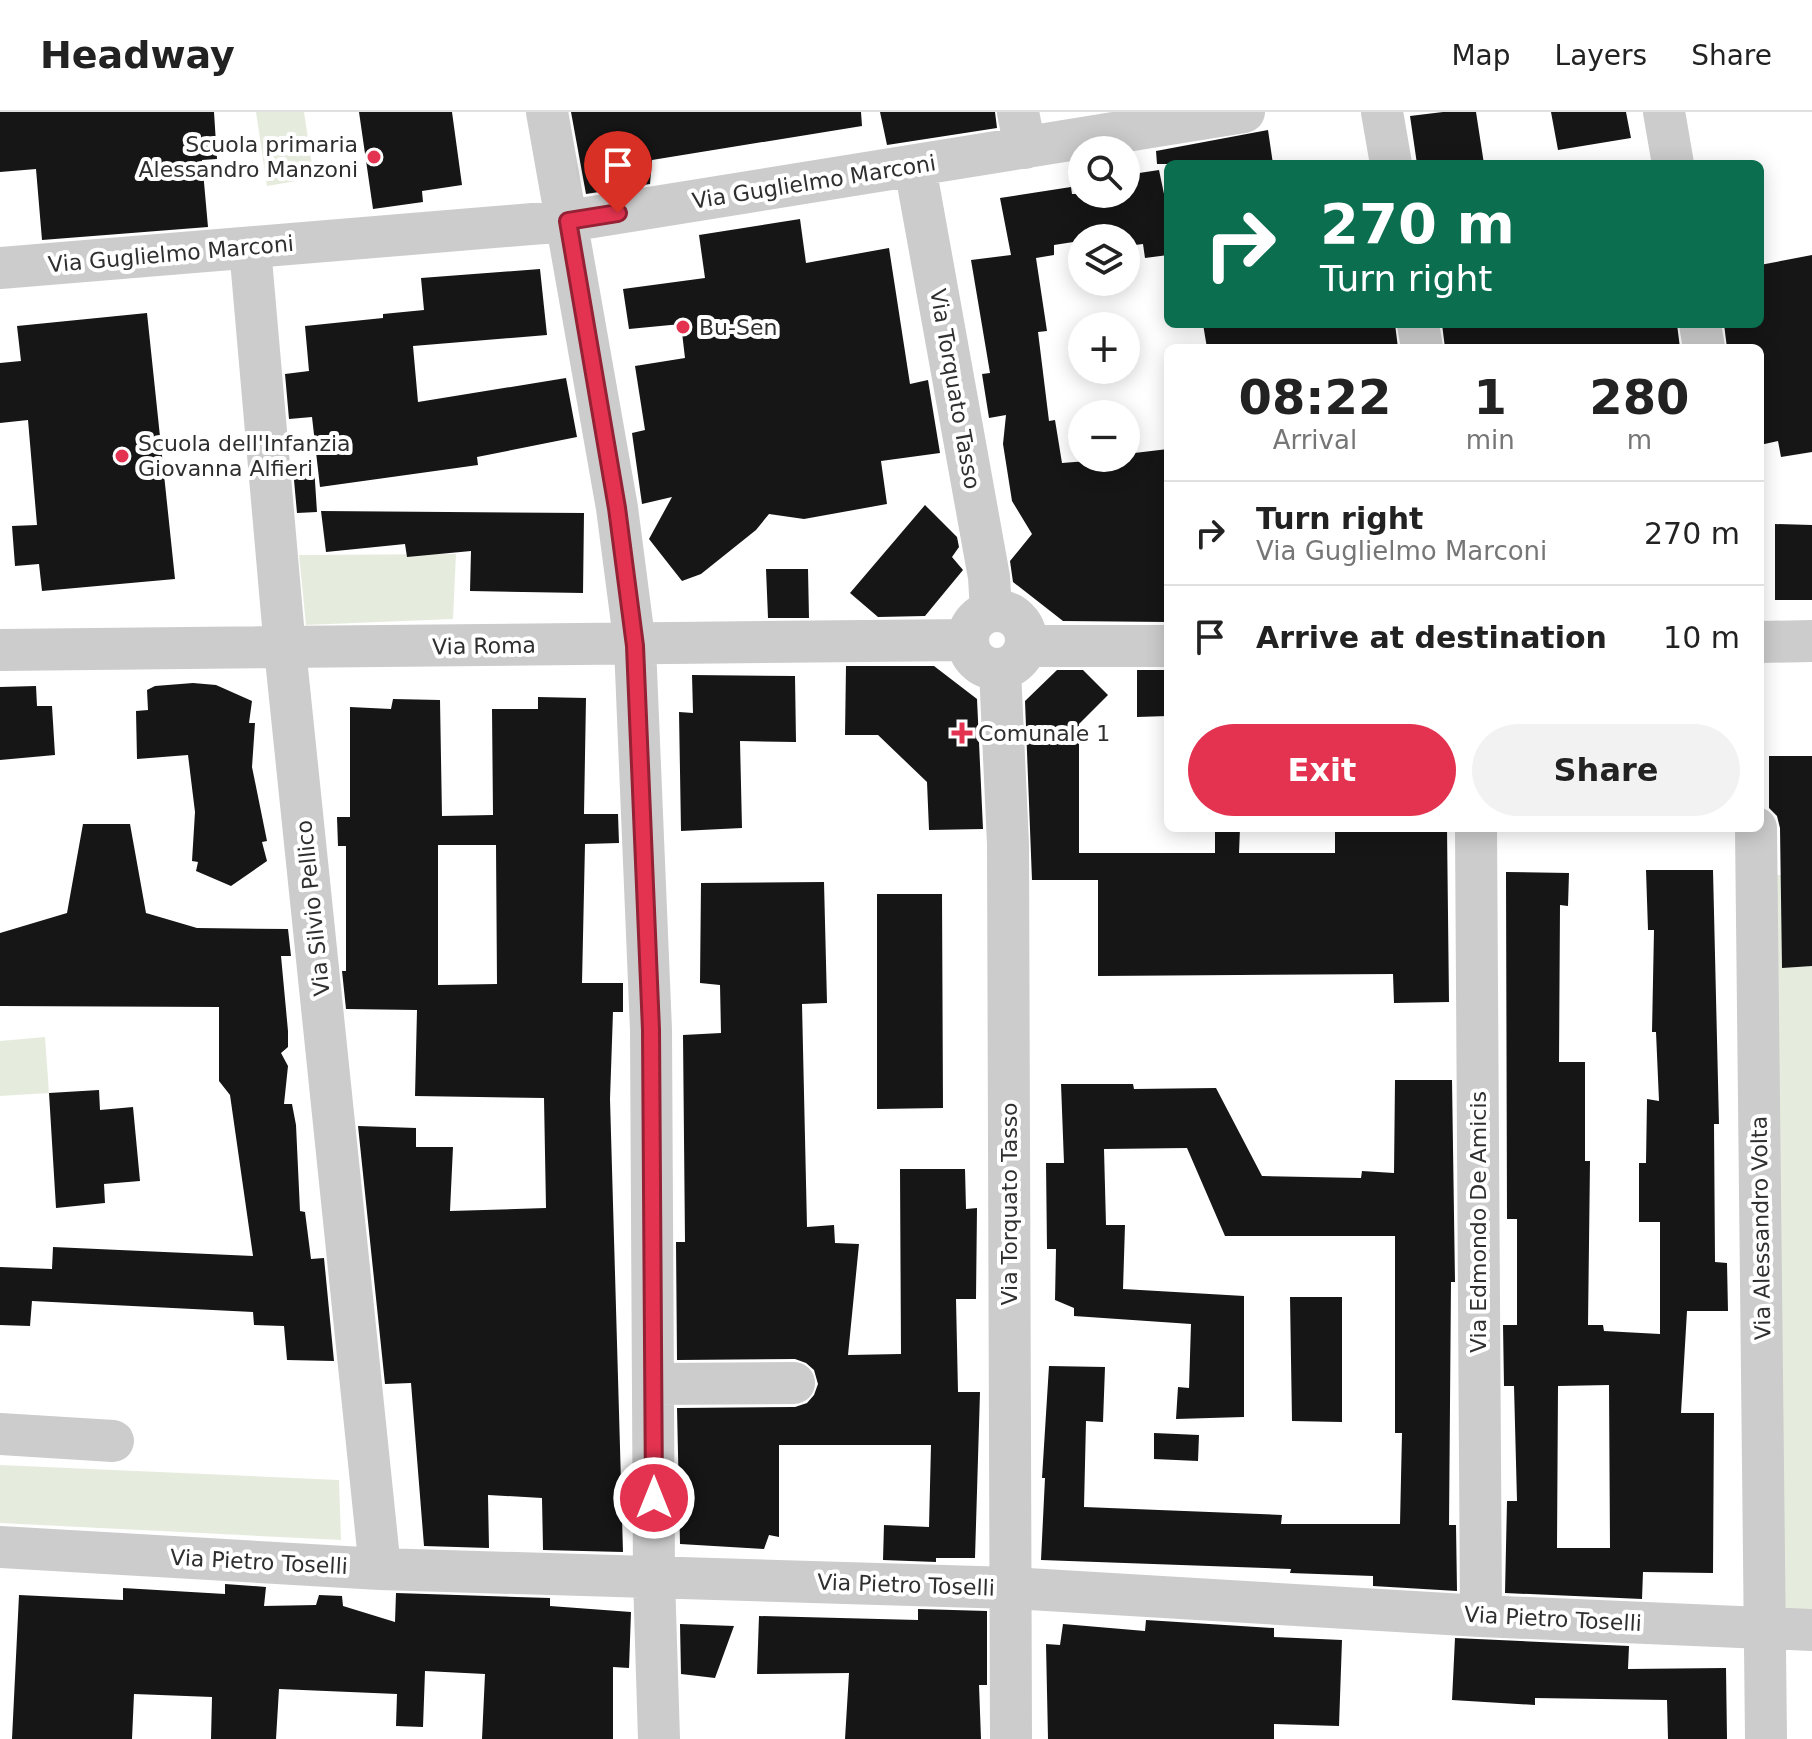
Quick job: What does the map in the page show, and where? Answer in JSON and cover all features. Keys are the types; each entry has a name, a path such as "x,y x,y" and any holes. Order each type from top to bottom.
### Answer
{"street":[{"path":"547,112 617,508 635,646 651,1030 654,1578 659,1739"},
{"name":"Via Guglielmo Marconi","path":"0,268 568,221 915,167 1021,130 1244,112"},
{"path":"1382,112 1390,160"},
{"path":"1664,112 1672,160"},
{"name":"Via Torquato Tasso","path":"915,167 986,562 979,626"},
{"name":"Via Silvio Pellico","path":"250,248 285,649 380,1569"},
{"path":"979,626 1012,614 1021,622 1013,658 1164,646"},
{"name":"Via Roma","path":"0,650 635,646 979,626"},
{"path":"1764,642 1812,641"},
{"name":"Via Torquato Tasso","path":"1011,1739 1008,844 1013,658"},
{"name":"Via Edmondo De Amicis","path":"1476,832 1481,1616"},
{"name":"Via Alessandro Volta","path":"1756,832 1766,1739"},
{"path":"653,1384 794,1383"},
{"path":"0,1434 113,1441"},
{"name":"Via Pietro Toselli","path":"0,1547 380,1569 1011,1588 1481,1616 1812,1630"}],"green space":[{"path":"256,112 304,112 314,178 267,186"},
{"path":"456,554 453,619 306,625 299,555"},
{"path":"1770,875 1812,875 1812,1615 1781,1614"},
{"path":"45,1037 49,1093 0,1096 0,1041"},
{"path":"0,1465 339,1480 341,1540 0,1523"}],"building":[{"path":"0,112 214,112 217,159 202,160 208,227 42,240 36,169 0,172"},
{"path":"359,112 452,112 462,185 422,191 423,202 373,209"},
{"path":"571,112 861,112 862,126 652,160 650,184 586,194"},
{"path":"880,112 995,112 997,128 887,145"},
{"path":"1476,112 1483,160 1416,160 1410,116"},
{"path":"1551,112 1626,112 1631,138 1558,150"},
{"path":"1268,130 1272,160 1164,160 1164,164 1157,164 1156,151"},
{"path":"1159,170 1164,194 1164,256 1145,258 1143,244 1140,244 1140,224 1068,224 1068,243 1054,245 1054,255 1036,258 1047,331 1038,332 1049,421 1055,420 1062,463 1068,463 1068,472 1140,472 1140,452 1164,449 1164,622 1063,621 1013,582 1010,561 1032,534 1012,501 1003,444 1006,415 989,418 982,374 990,373 971,260 1011,255 1000,198 1068,187 1068,208 1140,208 1140,173"},
{"path":"800,219 806,263 889,248 910,384 928,380 940,453 881,461 887,504 804,519 769,514 756,530 701,574 682,581 649,539 672,497 642,504 632,433 645,430 635,366 685,358 681,324 629,329 623,289 705,278 699,235"},
{"path":"1812,255 1812,452 1781,457 1778,441 1764,444 1764,344 1726,344 1724,328 1764,328 1764,264"},
{"path":"540,269 547,335 413,346 418,402 566,378 577,437 477,457 478,465 320,487 312,417 289,419 285,374 309,371 305,326 383,318 383,314 424,310 421,278"},
{"path":"147,313 175,579 42,591 39,564 15,566 12,526 37,525 28,420 0,423 0,363 21,361 17,326"},
{"path":"1204,328 1396,328 1398,344 1206,344"},
{"path":"1442,328 1678,328 1680,344 1444,344"},
{"path":"314,466 317,512 297,513 293,469"},
{"path":"925,505 957,537 959,547 952,557 963,570 925,616 878,617 850,593"},
{"path":"321,511 584,513 583,593 470,591 471,551 407,557 405,544 326,552"},
{"path":"1775,524 1812,525 1812,600 1775,600"},
{"path":"766,569 808,569 809,618 768,618"},
{"path":"846,666 934,666 977,699 983,829 929,830 927,782 878,735 845,735"},
{"path":"1057,670 1083,670 1108,695 1079,724 1079,853 1215,853 1215,832 1240,832 1239,853 1335,853 1335,832 1447,832 1449,1002 1394,1003 1393,974 1098,976 1098,880 1032,880 1025,701"},
{"path":"1137,670 1164,670 1164,716 1137,717"},
{"path":"692,675 795,676 796,742 740,741 742,828 681,831 679,712 693,713"},
{"path":"216,685 252,701 249,723 255,723 252,767 267,841 262,842 267,861 231,886 196,871 198,862 192,861 195,812 188,755 137,759 136,711 148,710 147,690 155,686"},
{"path":"36,686 37,706 52,706 55,755 0,760 0,687"},
{"path":"538,697 586,698 584,814 618,814 619,843 585,844 582,983 623,983 623,1012 613,1012 610,1099 623,1552 543,1550 542,1498 488,1495 489,1548 424,1546 411,1383 385,1384 358,1126 416,1128 416,1147 453,1147 450,1211 546,1208 544,1098 415,1096 417,1010 346,1009 342,971 346,971 346,846 338,846 337,817 350,817 350,707 391,709 393,699 440,700 442,816 493,815 492,709 538,709","holes":["438,845 496,845 497,984 438,985"]},
{"path":"1769,756 1812,756 1812,966 1782,968 1780,828 1777,816 1769,808"},
{"path":"83,824 130,824 146,913 197,928 288,929 291,956 281,956 288,1031 288,1047 281,1053 288,1066 284,1104 292,1104 296,1125 300,1211 305,1212 311,1259 324,1258 334,1361 287,1360 284,1326 254,1325 253,1312 32,1301 30,1326 0,1325 0,1267 52,1269 53,1247 253,1256 230,1095 219,1081 219,1007 0,1006 0,933 67,913"},
{"path":"1646,870 1713,870 1719,1124 1714,1124 1715,1262 1727,1263 1728,1311 1687,1311 1681,1413 1714,1413 1713,1573 1643,1572 1642,1599 1505,1593 1507,1501 1517,1501 1514,1386 1504,1386 1503,1325 1517,1325 1517,1219 1507,1219 1506,872 1569,873 1568,906 1560,905 1559,1062 1585,1062 1585,1161 1590,1161 1588,1325 1603,1325 1604,1331 1660,1334 1660,1222 1639,1222 1639,1163 1646,1163 1647,1099 1659,1101 1656,1032 1652,1032 1654,930 1648,930","holes":["1609,1385 1610,1548 1557,1548 1558,1386"]},
{"path":"824,882 827,1003 802,1004 807,1227 834,1225 835,1243 859,1244 848,1355 901,1354 900,1169 965,1169 966,1209 977,1208 976,1299 956,1299 958,1392 980,1392 975,1558 936,1558 936,1562 883,1560 884,1525 929,1527 931,1445 779,1445 779,1537 769,1535 764,1549 680,1544 677,1408 795,1407 807,1403 818,1384 814,1370 795,1359 677,1360 676,1242 685,1242 683,1035 721,1033 720,985 700,983 701,883"},
{"path":"877,894 942,894 943,1108 877,1109"},
{"path":"1395,1080 1452,1080 1455,1282 1451,1282 1449,1525 1456,1525 1457,1591 1373,1586 1373,1576 1290,1573 1291,1569 1041,1560 1049,1366 1105,1367 1103,1422 1086,1421 1084,1507 1282,1515 1281,1524 1400,1524 1402,1433 1395,1433 1395,1236 1225,1236 1187,1148 1104,1149 1106,1225 1125,1225 1123,1289 1244,1296 1244,1417 1176,1419 1178,1387 1189,1388 1191,1324 1074,1316 1074,1308 1055,1300 1056,1249 1047,1249 1046,1163 1064,1163 1061,1084 1133,1084 1134,1089 1216,1088 1262,1176 1361,1178 1362,1171 1394,1173"},
{"path":"99,1090 100,1110 133,1107 140,1181 104,1184 105,1203 56,1208 49,1093"},
{"path":"1290,1297 1342,1297 1342,1422 1292,1421"},
{"path":"1154,1433 1199,1435 1198,1461 1154,1459"},
{"path":"225,1584 266,1587 264,1606 316,1605 319,1595 342,1596 343,1606 395,1622 396,1593 550,1598 550,1606 631,1612 629,1668 613,1667 613,1739 482,1739 485,1674 425,1671 423,1727 396,1726 397,1694 279,1689 276,1739 211,1739 212,1697 134,1694 132,1739 12,1739 19,1595 123,1600 123,1588 225,1594"},
{"path":"918,1609 987,1611 987,1685 979,1685 981,1739 845,1739 849,1673 757,1674 759,1616 918,1620"},
{"path":"1146,1620 1274,1628 1274,1637 1342,1640 1339,1726 1274,1724 1274,1739 1048,1739 1046,1644 1060,1645 1063,1624 1145,1631"},
{"path":"680,1624 734,1626 715,1678 681,1674"},
{"path":"1455,1638 1629,1646 1628,1669 1726,1668 1727,1739 1668,1739 1667,1700 1535,1698 1535,1705 1452,1700"}],"place":[{"name":"Scuola primaria Alessandro Manzoni","path":"374,157"},
{"name":"Bu-Sen","path":"683,327"},
{"name":"Scuola dell'Infanzia Giovanna Alfieri","path":"122,456"},
{"name":"Comunale 1","path":"962,733"}],"route":[{"path":"618,213 568,221 617,508 635,646 651,1030 654,1498"}]}
